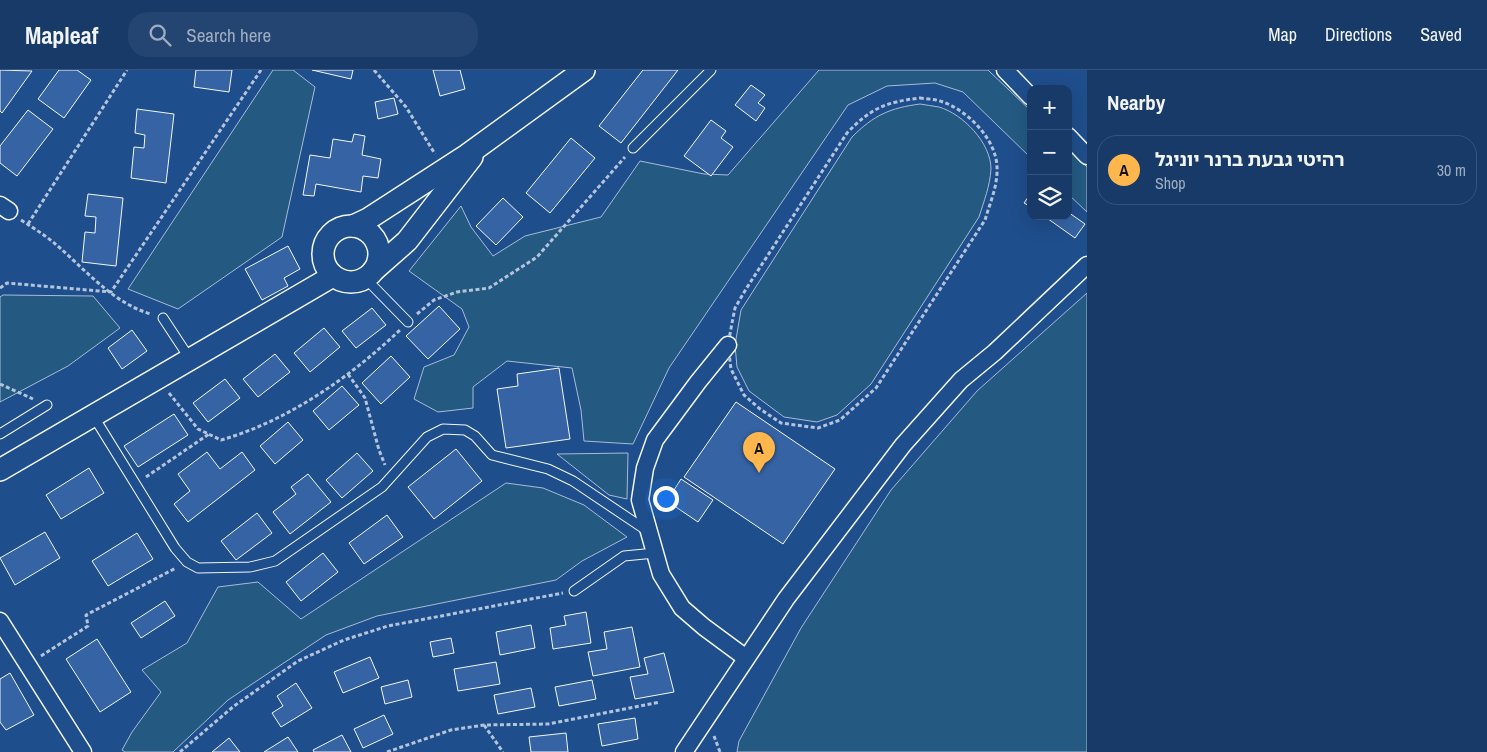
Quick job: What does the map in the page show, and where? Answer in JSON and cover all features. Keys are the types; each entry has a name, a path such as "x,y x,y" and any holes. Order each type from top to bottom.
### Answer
{"street":[{"path":"353,226 368,219 445,169 584,70"},
{"path":"1005,70 1027,93"},
{"path":"1072,140 1087,156"},
{"path":"369,275 377,263 379,252 376,242 362,228 353,226 342,227 333,232 323,248 325,263 333,276 351,282 369,275 406,241 453,183 479,146"},
{"path":"684,752 786,599 903,445 961,380 995,352 1087,265"},
{"path":"0,470 94,417 333,276"},
{"path":"728,345 655,440 645,468 640,500 661,574 682,608 746,658"},
{"path":"0,621 83,752"}],"lane":[{"path":"633,148 711,70"},
{"path":"369,275 408,322"},
{"path":"163,318 191,360"},
{"path":"0,434 47,405"},
{"path":"94,417 175,548 187,562 198,568 241,567 275,561 382,487 427,437 443,429 465,430 492,455 548,469 573,481 649,532"},
{"path":"574,591 624,556 655,553"}],"path":[{"path":"28,224 127,70"},
{"path":"111,292 261,70"},
{"path":"374,70 406,107 445,169"},
{"path":"920,98 942,102 966,114 991,143 997,166 995,190 985,220 876,388 840,420 818,428 799,427 781,422 760,409 744,395 731,369 728,345 735,308 746,289 847,133 862,118 892,101 920,98"},
{"path":"5,208 52,241 111,292 137,310 163,318"},
{"path":"0,288 7,283 111,292"},
{"path":"348,374 364,398 379,450 391,477"},
{"path":"0,384 47,405"},
{"path":"135,484 209,434"},
{"path":"28,665 88,626 86,615 187,562"},
{"path":"180,752 234,706 298,662 344,640 388,626 574,591"},
{"path":"387,752 451,730 484,725 548,724 660,702"},
{"path":"484,725 504,752"}],"shaded area":[{"path":"273,70 293,70 315,87 282,237 178,309 128,289"},
{"path":"819,70 988,70 1027,107 1027,154 963,92 935,83 887,86 848,105 669,368 633,444 584,441 581,410 572,368 507,361 473,387 473,408 438,412 414,399 424,367 454,355 469,327 462,309 409,271 461,206 471,227 493,256 525,236 601,217 640,161 704,174 728,175"},
{"path":"920,104 939,107 957,116 974,131 986,149 991,169 979,217 871,384 837,415 817,422 784,417 749,391 737,367 735,345 741,310 852,137 875,118 891,110"},
{"path":"1072,152 1087,167 1087,212 1072,198"},
{"path":"1087,293 1087,752 737,752 739,741 801,628 891,490 977,391"},
{"path":"3,295 93,296 120,328 68,366 0,402 0,297"},
{"path":"628,453 627,499 609,495 557,454"},
{"path":"506,483 543,488 584,505 627,537 582,561 556,580 377,616 326,635 228,700 173,752 125,752 122,750 132,732 161,692 142,670 187,643 218,587 258,582 301,619"}],"building":[{"path":"0,70 32,71 2,113 0,111"},
{"path":"59,70 77,70 91,80 64,118 38,99"},
{"path":"196,70 232,70 229,92 194,87"},
{"path":"312,70 353,70 351,79"},
{"path":"433,70 460,70 465,89 440,96"},
{"path":"643,70 678,70 621,143 599,126"},
{"path":"751,85 765,95 758,103 765,108 756,121 735,105"},
{"path":"394,98 398,114 378,119 375,102"},
{"path":"137,109 174,114 166,183 131,178 134,147 144,148 145,135 135,133"},
{"path":"28,110 53,129 17,176 0,163 0,146"},
{"path":"711,120 726,131 721,138 733,147 711,176 684,156"},
{"path":"354,134 365,136 362,155 381,159 378,178 363,176 361,192 316,184 314,196 303,195 310,155 330,158 333,139 352,142"},
{"path":"571,138 595,158 550,213 526,193"},
{"path":"88,194 123,198 116,266 82,262 85,232 95,233 96,217 85,216"},
{"path":"503,198 523,217 496,245 476,226"},
{"path":"1072,215 1085,224 1075,238 1050,220 1072,220"},
{"path":"288,246 300,269 284,278 288,286 262,300 245,269"},
{"path":"439,306 460,329 428,359 406,336"},
{"path":"372,308 386,325 356,348 342,331"},
{"path":"324,328 340,347 310,372 294,353"},
{"path":"132,330 147,351 122,369 108,348"},
{"path":"275,354 290,372 258,397 243,379"},
{"path":"391,356 410,377 381,404 362,383"},
{"path":"559,368 570,439 506,448 497,389 518,386 517,374"},
{"path":"225,379 240,398 208,422 193,403"},
{"path":"342,386 359,405 329,430 313,411"},
{"path":"736,402 835,469 783,544 684,477"},
{"path":"174,414 188,435 138,467 124,446"},
{"path":"288,422 303,440 275,464 260,446"},
{"path":"456,449 482,481 434,519 408,487"},
{"path":"207,452 220,469 242,452 255,470 188,522 174,504 190,491 178,474"},
{"path":"357,453 373,471 342,498 326,480"},
{"path":"89,468 104,493 61,519 46,495"},
{"path":"308,474 331,502 290,534 273,512 296,494 291,487"},
{"path":"681,479 713,500 698,522 667,501"},
{"path":"257,513 272,533 236,560 221,541"},
{"path":"387,515 403,537 364,564 349,543"},
{"path":"45,532 60,558 15,585 0,558"},
{"path":"137,533 153,559 108,586 92,561"},
{"path":"323,553 338,572 301,601 286,582"},
{"path":"165,601 175,616 141,638 131,623"},
{"path":"586,612 591,643 553,649 550,628 566,625 564,616"},
{"path":"531,625 535,648 500,655 496,632"},
{"path":"632,627 640,667 593,676 588,652 607,649 604,632"},
{"path":"451,638 454,653 433,657 430,642"},
{"path":"97,639 131,692 100,712 66,659"},
{"path":"664,653 674,692 635,699 630,677 648,674 644,658"},
{"path":"370,657 379,678 343,693 334,672"},
{"path":"496,662 500,684 458,691 454,669"},
{"path":"10,673 34,715 6,730 0,722 0,679"},
{"path":"408,680 412,697 385,704 381,687"},
{"path":"592,680 596,699 559,706 555,687"},
{"path":"296,683 312,708 281,727 272,713 283,706 277,696"},
{"path":"531,688 535,707 498,714 494,695"},
{"path":"384,715 393,734 363,748 354,729"},
{"path":"635,718 638,739 602,746 598,724"},
{"path":"566,733 568,752 531,752 529,737"},
{"path":"342,735 351,752 314,752 313,750"},
{"path":"288,737 298,752 264,752"},
{"path":"229,738 240,752 212,752"}],"place":[{"name":"רהיטי גבעת ברנר יוניגל","path":"759,473"}]}
